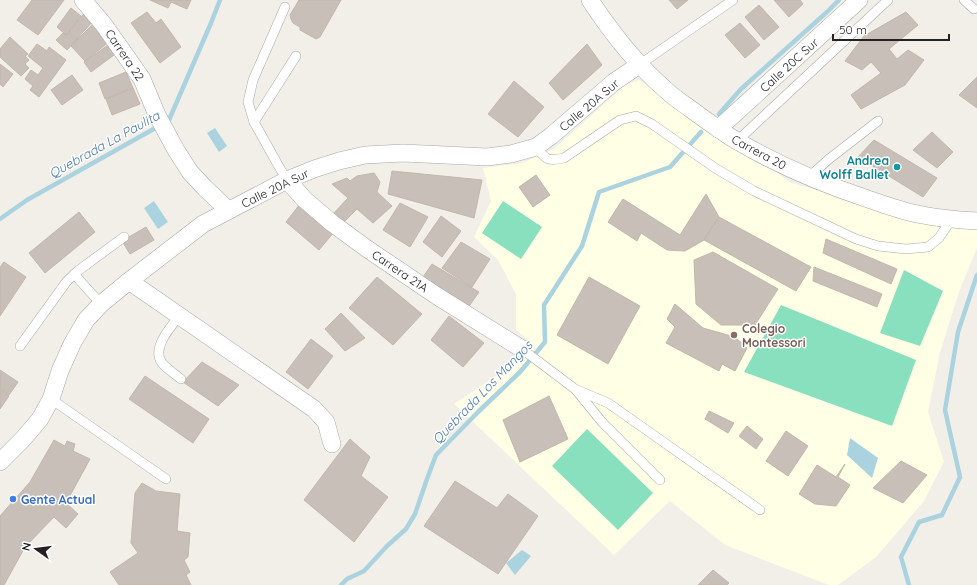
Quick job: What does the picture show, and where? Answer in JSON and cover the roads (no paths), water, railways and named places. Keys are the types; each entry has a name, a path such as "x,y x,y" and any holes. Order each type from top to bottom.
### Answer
{"street":[{"name":"Carrera 22","path":"83,0 104,25 142,79 157,115 190,172 228,210"},
{"name":"Carrera 20","path":"590,0 640,65 666,91 737,141 772,160 852,194 894,208 922,215 951,220 977,221"},
{"name":"Calle 20C Sur","path":"718,129 859,0"},
{"name":"Calle 20A Sur","path":"0,462 40,419 50,399 72,344 86,320 101,304 129,281 203,224 288,180 314,169 339,161 365,155 403,153 487,157 511,154 536,146 551,136 614,82 640,65"},
{"name":"Carrera 21A","path":"288,180 304,198 332,223 366,248 436,296 522,349"},
{"path":"129,281 314,408 326,422 332,444"}],"lane":[{"path":"737,141 888,0"},
{"path":"964,0 974,10"},
{"path":"640,65 728,1"},
{"path":"285,7 253,80 248,102 254,122 288,180"},
{"path":"254,122 296,56"},
{"path":"536,146 545,158 554,160 564,158 620,120 636,116 652,124 715,168 754,191 856,239 878,246 906,249 928,248 939,238 951,220"},
{"path":"810,177 878,121"},
{"path":"20,346 67,281 74,274 124,237"},
{"path":"74,274 101,304"},
{"path":"179,316 162,338 159,352 162,362 181,379"},
{"path":"522,349 575,389 602,422 660,480"},
{"path":"575,389 608,403 760,510"},
{"path":"50,399 166,479"}],"water":[{"path":"215,128 227,146 219,152 207,133"},
{"path":"154,201 168,222 158,229 144,208"},
{"path":"850,438 878,458 872,478 847,455"},
{"path":"522,550 531,556 515,575 506,563"}],"waterway":[{"name":"Quebrada La Paulita","path":"165,122 169,120 220,0"},
{"name":"Quebrada Los Mangos","path":"719,114 741,89 839,0"},
{"name":"Quebrada La Paulita","path":"0,219 27,200 159,126"},
{"name":"Quebrada Los Mangos","path":"341,585 347,579 364,571 387,546 406,529 415,514 436,455 520,372 545,342 544,305 582,246 599,192 670,167 701,132"},
{"path":"909,585 901,557 919,522 942,515 960,477 945,410 958,332 977,275"}],"place":[{"name":"Andrea Wolff Ballet","path":"897,167"},
{"name":"Colegio Montessori","path":"734,335"},
{"name":"Gente Actual","path":"13,499"}]}
